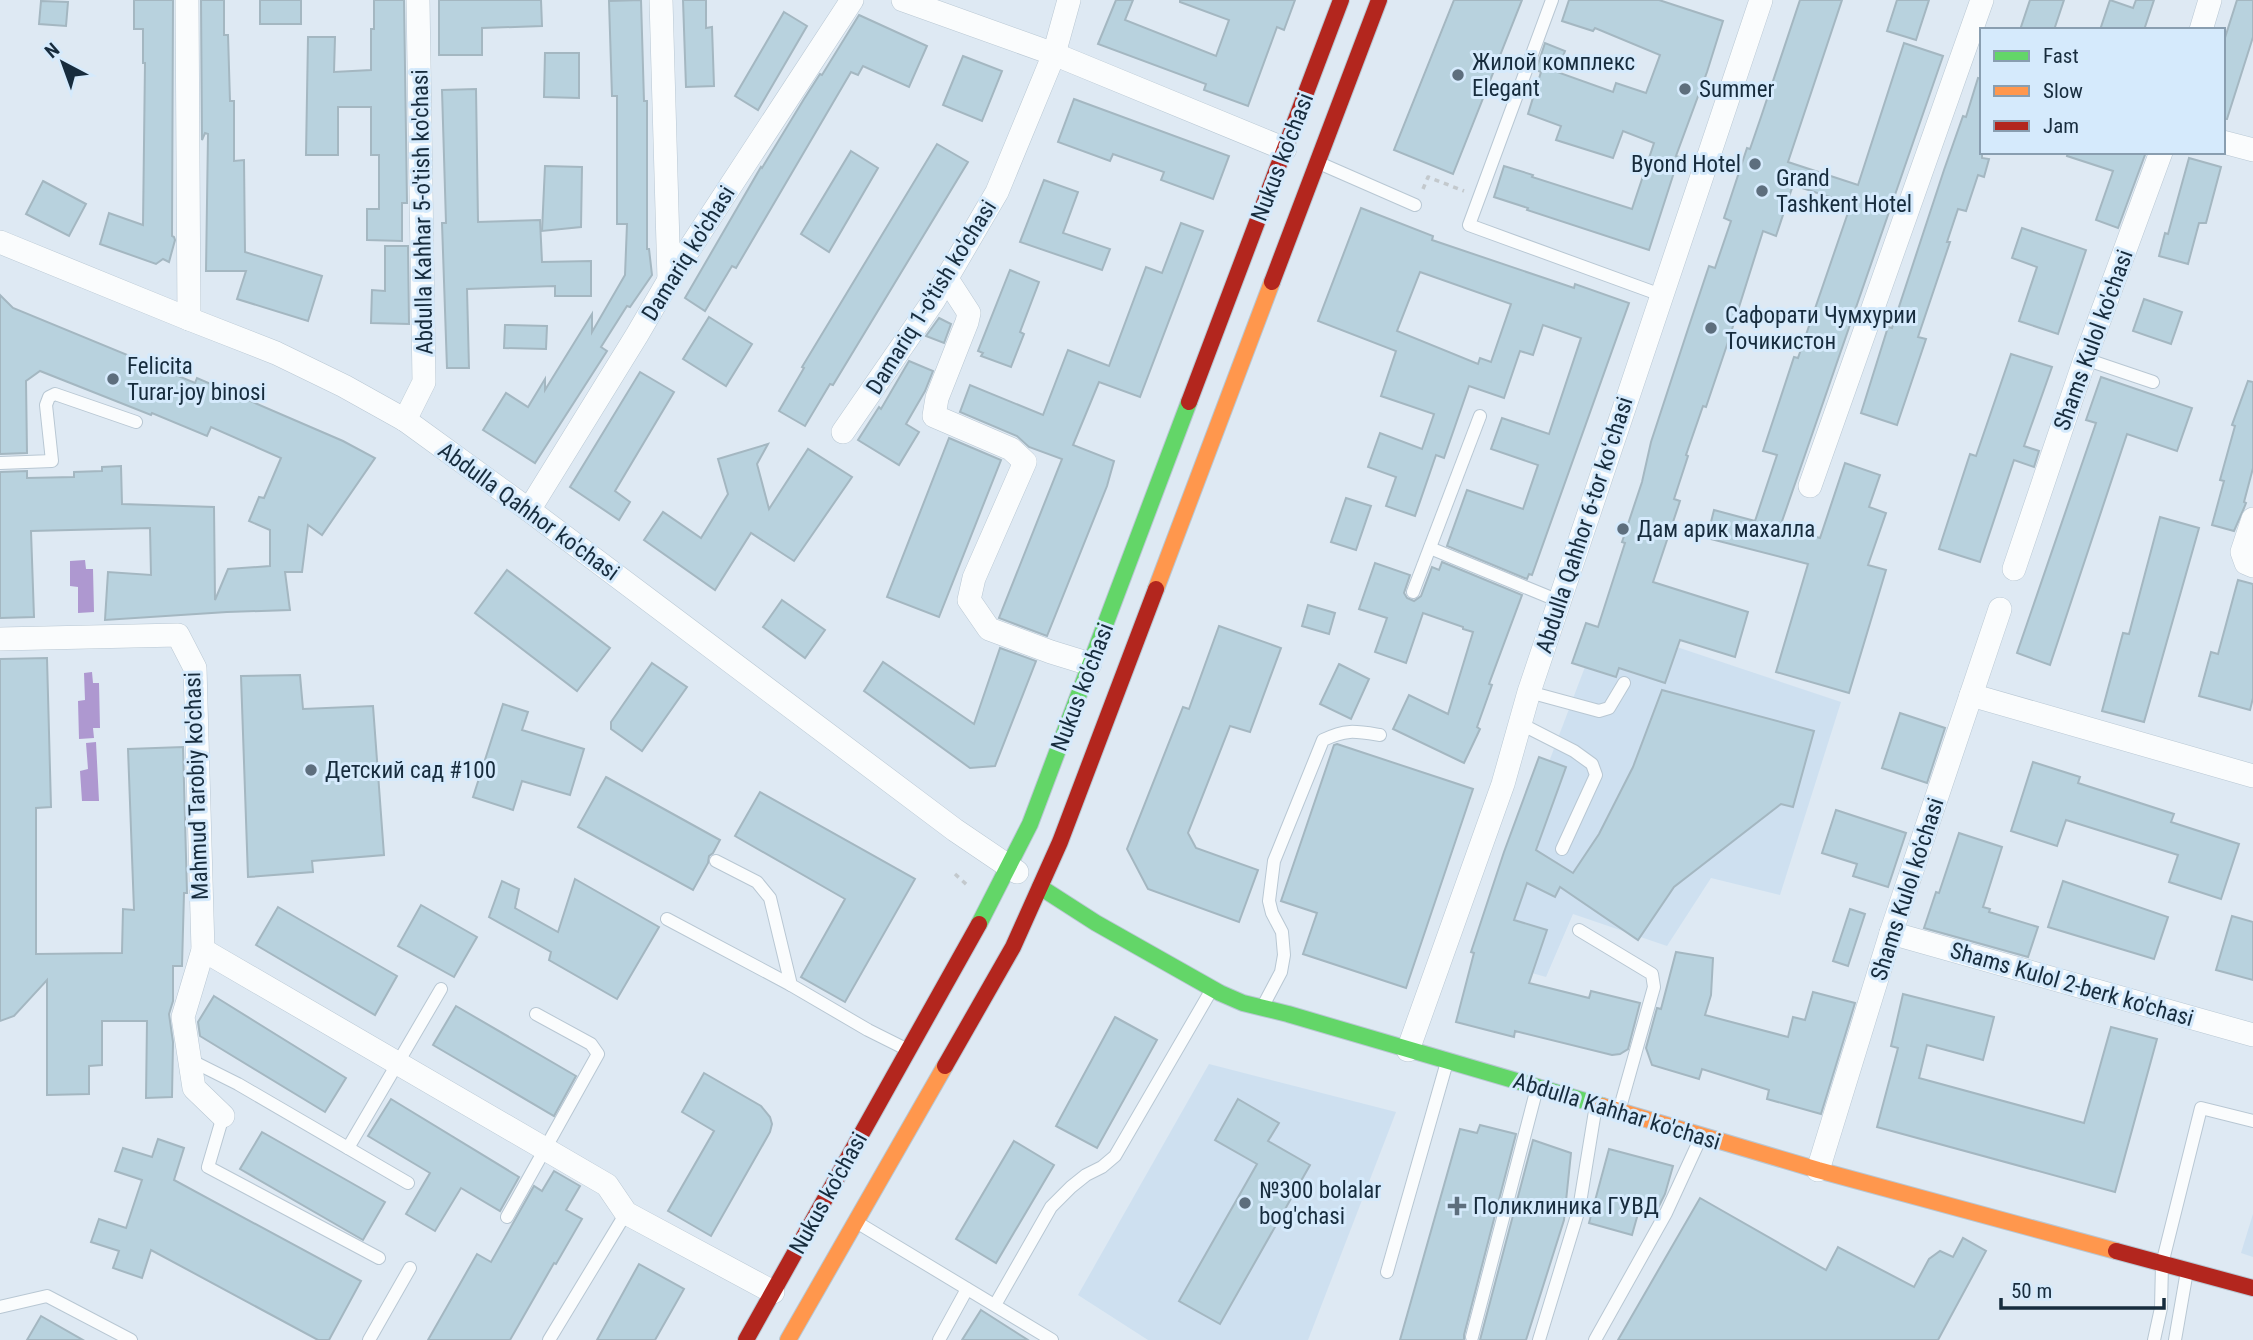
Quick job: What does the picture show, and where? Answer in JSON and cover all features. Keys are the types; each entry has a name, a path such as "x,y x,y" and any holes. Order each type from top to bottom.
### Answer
{"main road":[{"name":"Nukus ko'chasi","path":"746,1340 990,905 1030,824 1341,0"},
{"name":"Nukus ko'chasi","path":"788,1340 1013,947 1060,842 1379,0"},
{"name":"Abdulla Kahhar ko'chasi","path":"1040,887 1096,923 1212,989 1243,1003 1596,1104 1701,1137 2253,1288"}],"street":[{"path":"187,0 189,320"},
{"name":"Abdulla Kahhar 5-o'tish ko'chasi","path":"405,420 424,382 418,0"},
{"path":"661,0 669,280"},
{"name":"Damariq ko'chasi","path":"529,510 669,280 852,0"},
{"path":"903,0 1054,54 1285,149"},
{"name":"Damariq 1-o'tish ko'chasi","path":"844,432 947,279 997,192 1054,54 1069,0"},
{"name":"Abdulla Qahhor 6-tor koʻchasi","path":"1408,1050 1503,784 1529,692 1761,0"},
{"path":"1810,486 1982,0"},
{"path":"2202,28 2210,0"},
{"path":"2225,143 2253,150"},
{"name":"Shams Kulol ko'chasi","path":"2014,569 2085,359 2160,154"},
{"name":"Abdulla Qahhor ko'chasi","path":"0,242 276,353 405,420 955,830 1009,866"},
{"path":"947,279 969,313 937,398 934,416 1011,449 1025,462 974,578 969,600 989,629 1090,664"},
{"path":"2253,519 2242,552 2246,563 2253,566"},
{"name":"Shams Kulol ko'chasi","path":"1818,1170 1891,933 2000,609"},
{"name":"Mahmud Tarobiy ko'chasi","path":"0,639 178,635 195,668 204,950 183,1017 194,1088 223,1116"},
{"path":"1971,695 2253,776"},
{"name":"Abdulla Kahhar ko'chasi","path":"1009,866 1040,887"},
{"name":"Shams Kulol 2-berk ko'chasi","path":"1891,933 2253,1035"},
{"path":"204,950 607,1185 626,1213 773,1292"}],"lane":[{"path":"1552,0 1469,225 1661,295"},
{"path":"1318,163 1415,205"},
{"path":"2085,359 2153,382"},
{"path":"0,463 52,461 46,405 49,397 55,394 136,422"},
{"path":"1413,592 1480,416"},
{"path":"1430,548 1559,601"},
{"path":"1529,692 1599,711 1609,708 1624,682"},
{"path":"1521,723 1574,751 1592,764 1596,775 1562,849"},
{"path":"1262,1008 1281,972 1284,955 1282,932 1269,901 1274,861 1323,740 1352,730 1380,735"},
{"path":"716,861 757,882 770,898 791,985"},
{"path":"667,919 908,1050"},
{"path":"1579,930 1652,974 1654,987 1618,1111"},
{"path":"348,1148 442,989"},
{"path":"995,1305 1051,1207 1070,1187 1115,1156 1212,989"},
{"path":"507,1217 598,1054 591,1044 536,1014"},
{"path":"190,1059 408,1183"},
{"path":"1387,1272 1447,1061"},
{"path":"1472,1337 1537,1087"},
{"path":"1539,1340 1579,1209 1596,1104"},
{"path":"2154,1340 2161,1308 2162,1264 2200,1108 2253,1121"},
{"path":"223,1116 208,1167 379,1258"},
{"path":"1595,1340 1666,1213 1701,1137"},
{"path":"549,1340 626,1213"},
{"path":"855,1222 1052,1340"},
{"path":"369,1340 410,1268"},
{"path":"2175,1340 2187,1271"},
{"path":"939,1340 967,1289"},
{"path":"0,1307 47,1296 131,1340"}],"path":[{"path":"1415,205 1429,177 1479,196"},
{"path":"955,874 971,888"}],"shaded area":[{"path":"85,560 86,569 93,569 94,612 78,613 78,587 70,586 70,561"},
{"path":"1602,622 1841,702 1780,895 1711,878 1667,946 1573,914 1546,977 1475,957"},
{"path":"92,672 93,683 99,683 100,728 93,728 94,738 79,739 78,701 85,700 84,673"},
{"path":"96,742 99,801 82,801 80,771 88,769 86,743"},
{"name":"№300 bolalar bog'chasi","path":"1209,1064 1396,1112 1308,1340 1148,1340 1078,1295"},
{"path":"2253,1214 2253,1257 2241,1253"}],"building":[{"path":"134,0 173,0 172,236 175,240 169,262 163,259 156,264 100,244 109,213 143,225 145,63 143,29 134,29"},
{"path":"201,0 224,0 230,101 234,101 234,161 244,160 245,252 322,276 308,321 237,299 246,271 206,271 208,134 205,133 202,140"},
{"path":"260,0 301,0 301,24 260,24"},
{"path":"374,0 404,0 407,203 402,203 402,241 367,240 367,209 379,209 379,155 371,155 371,107 338,107 338,155 306,155 308,37 335,37 334,72 371,70"},
{"path":"439,0 541,0 542,26 482,28 482,55 439,55"},
{"path":"641,0 644,101 647,101 647,249 652,275 630,307 627,306 601,347 607,351 535,463 483,430 506,393 528,407 545,379 545,390 592,314 592,332 625,275 627,224 617,224 617,96 612,96 609,1"},
{"path":"683,0 706,0 706,28 712,27 714,86 686,87"},
{"path":"1116,0 1133,0 1125,20 1216,56 1229,20 1180,0 1295,0 1284,30 1277,27 1248,106 1204,90 1206,84 1098,44"},
{"name":"Жилой комплекс Elegant","path":"1454,0 1522,0 1453,174 1394,150"},
{"path":"1569,0 1659,0 1723,21 1676,156 1679,157 1649,250 1494,197 1504,166 1632,209 1654,143 1623,131 1613,158 1556,140 1561,126 1528,114 1541,72 1536,70 1545,43 1565,51 1557,72 1613,92 1616,83 1646,93 1660,55 1595,28 1593,31 1562,21"},
{"path":"1800,0 1842,0 1788,162 1858,185 1904,43 1943,56 1780,527 1820,538 1845,463 1880,475 1869,507 1886,513 1868,565 1886,570 1849,693 1776,672 1808,564 1707,538 1714,510 1755,521 1777,455 1763,451 1794,357 1798,358 1851,204 1793,185 1776,236 1763,231 1706,407 1703,406 1686,455 1688,456 1674,499 1680,501 1653,582 1748,612 1735,657 1680,640 1665,683 1619,668 1616,677 1572,663 1586,623 1598,627 1625,543 1622,542 1642,482 1651,442 1709,266 1715,268 1731,221 1724,218"},
{"path":"1897,0 1929,0 1916,40 1887,31"},
{"path":"2030,0 2064,0 2055,28 2021,28"},
{"path":"2110,0 2133,8 2136,0 2154,0 2145,28 2101,28"},
{"path":"2237,0 2253,0 2253,37 2227,119 2225,119 2225,38"},
{"path":"41,1 68,2 66,26 39,24"},
{"path":"784,12 807,26 758,110 735,96"},
{"path":"859,15 927,46 909,87 863,66 858,75 851,72 736,268 732,266 705,311 685,298 761,167"},
{"path":"545,53 579,53 579,98 544,97"},
{"path":"963,56 1002,71 982,121 943,105"},
{"path":"1980,78 1980,154 1982,158 1989,159 1984,177 1978,175 1966,211 1958,209 1947,242 1950,242 1918,337 1926,339 1897,425 1861,413 1888,327 1892,328 1944,170 1963,116 1966,117"},
{"path":"476,89 478,222 540,220 542,262 591,261 591,296 555,296 555,286 467,289 469,368 447,368 442,223 446,223 442,90"},
{"path":"1074,99 1229,156 1213,199 1161,180 1164,172 1113,154 1110,161 1058,142"},
{"path":"937,144 968,162 833,385 830,384 805,426 779,411 804,368 802,367"},
{"path":"851,151 878,168 829,252 801,234"},
{"path":"2145,154 2118,228 2096,220 2113,171 2067,156"},
{"path":"2189,158 2221,167 2206,223 2199,223 2188,264 2159,256 2165,233 2168,234"},
{"path":"545,166 582,167 581,227 542,231"},
{"path":"1044,180 1078,192 1063,233 1110,249 1102,270 1020,242"},
{"path":"43,181 86,204 69,236 26,214"},
{"path":"1361,208 1433,236 1432,240 1574,288 1575,284 1629,303 1532,575 1529,574 1527,579 1447,546 1467,490 1523,509 1538,465 1491,449 1502,418 1549,434 1581,338 1543,325 1533,355 1520,351 1504,398 1469,386 1444,458 1436,455 1415,516 1386,506 1396,477 1368,467 1380,433 1422,449 1434,414 1381,396 1396,351 1318,321","holes":["1420,272 1511,304 1491,362 1480,358 1478,364 1397,331"]},
{"path":"1181,223 1203,231 1140,397 1099,382 1073,445 1114,461 1107,486 1047,636 999,618 1062,459 1029,447 1017,436 960,412 970,385 1043,415 1068,350 1109,366 1146,267 1162,273"},
{"path":"2022,228 2086,250 2058,334 2019,321 2037,267 2012,258"},
{"path":"385,246 408,246 409,324 371,323 372,290 385,291"},
{"path":"1010,270 1039,282 1020,332 1024,334 1011,367 981,356 983,353 978,351"},
{"path":"0,295 13,308 195,383 197,378 343,441 375,458 322,535 308,525 302,572 285,572 290,610 105,620 108,572 151,575 150,528 31,531 34,617 0,618 0,472 27,471 27,478 74,477 74,472 102,471 102,467 121,466 122,504 214,507 215,600 228,569 270,566 270,530 249,521 259,497 264,498 281,458 211,427 207,436 40,371 26,381 27,453 0,454"},
{"path":"2144,299 2182,312 2171,344 2133,331"},
{"path":"709,317 752,344 726,386 683,359"},
{"path":"939,318 951,324 944,343 926,336"},
{"path":"505,325 547,326 546,349 504,348"},
{"path":"2011,354 2052,367 2024,446 2039,451 2034,467 2014,460 1980,562 1939,549 1970,454 1976,456"},
{"path":"909,361 933,371 906,424 919,432 899,465 858,440 879,407 881,409"},
{"path":"640,372 674,392 615,491 630,502 619,520 570,487"},
{"path":"2101,377 2192,408 2177,451 2127,434 2050,665 2017,653 2096,423 2086,420"},
{"path":"2248,381 2253,382 2253,468 2244,502 2246,503 2234,531 2212,525 2224,481 2220,480 2235,426 2232,425"},
{"path":"949,438 1001,460 939,617 887,597"},
{"path":"768,444 757,464 769,509 808,449 852,477 794,561 751,533 715,590 644,540 663,512 701,538 728,494 718,459"},
{"path":"1346,498 1371,506 1356,550 1331,542"},
{"path":"2160,517 2199,528 2144,722 2102,711 2123,633 2129,634"},
{"path":"1442,562 1522,595 1489,684 1492,685 1477,727 1480,729 1464,763 1393,729 1409,695 1448,714 1473,632 1423,613 1406,663 1375,652 1387,618 1359,609 1375,563 1410,575 1404,593 1414,601 1421,596 1432,567 1439,570"},
{"path":"507,570 610,648 577,691 475,613"},
{"path":"2238,580 2253,584 2253,698 2250,710 2199,696 2211,652 2218,654"},
{"path":"782,600 825,630 805,658 763,627"},
{"path":"1308,605 1335,613 1329,634 1302,626"},
{"path":"1219,626 1281,648 1250,732 1230,726 1188,833 1196,848 1258,870 1239,922 1148,889 1127,849 1183,707 1189,709"},
{"path":"1000,648 1036,661 995,766 970,768 864,691 883,662 974,724"},
{"path":"47,658 51,807 36,808 36,954 122,953 123,909 134,910 128,749 183,747 187,893 184,893 182,966 173,966 173,1001 169,1014 173,1042 172,1097 146,1098 147,1021 102,1021 102,1065 89,1066 89,1094 47,1095 47,980 14,1016 0,1021 0,659"},
{"path":"652,663 687,687 642,751 611,729 611,722"},
{"path":"1339,664 1369,679 1351,719 1320,704"},
{"name":"Детский сад #100","path":"300,675 303,709 373,706 384,855 312,861 313,872 248,877 241,676"},
{"path":"1662,690 1814,731 1793,807 1781,804 1674,887 1638,940 1560,887 1555,897 1527,883 1514,920 1547,930 1529,983 1589,998 1591,991 1640,1003 1628,1049 1612,1055 1515,1031 1514,1037 1456,1022 1474,953 1471,952 1539,757 1566,767 1536,850 1573,873 1599,834 1633,767"},
{"path":"503,704 528,712 522,730 584,749 570,795 522,781 513,810 473,797"},
{"path":"1900,713 1945,728 1927,783 1882,768"},
{"path":"1334,745 1473,789 1406,988 1303,954 1317,913 1281,901"},
{"path":"2033,762 2080,777 2078,783 2174,814 2171,822 2239,844 2221,899 2169,882 2178,855 2066,820 2057,846 2011,831"},
{"path":"606,777 720,840 693,890 578,827"},
{"path":"760,792 915,879 845,1002 801,977 845,899 735,836"},
{"path":"1836,810 1906,833 1888,887 1853,876 1857,864 1822,853"},
{"path":"1959,833 2002,847 1983,907 1990,909 1989,912 2038,927 2028,957 1924,928"},
{"path":"575,879 659,927 617,999 549,960 551,952 489,917 502,881 519,889 515,908 558,932"},
{"path":"2063,881 2168,917 2154,959 2048,927"},
{"path":"421,905 477,937 454,977 398,946"},
{"path":"278,907 397,976 375,1015 256,945"},
{"path":"1850,909 1865,914 1848,966 1833,961"},
{"path":"2232,916 2253,922 2253,980 2216,970"},
{"path":"1676,952 1713,958 1711,995 1705,1015 1788,1037 1793,1017 1805,1020 1813,992 1855,1003 1821,1114 1767,1099 1769,1090 1702,1069 1699,1079 1652,1065 1646,1048 1657,1008 1661,1009"},
{"path":"1903,994 1994,1017 1983,1060 1927,1045 1919,1078 2084,1123 2111,1027 2157,1039 2115,1192 1877,1127 1898,1048 1891,1046"},
{"path":"214,996 346,1078 325,1112 200,1036 198,1022"},
{"path":"456,1006 576,1076 554,1116 433,1045"},
{"path":"1115,1017 1157,1040 1097,1148 1056,1126"},
{"path":"704,1073 761,1106 772,1124 711,1236 668,1211 714,1131 682,1112"},
{"path":"391,1099 519,1177 500,1211 461,1188 435,1231 406,1214 430,1173 368,1136"},
{"path":"1238,1099 1279,1123 1268,1141 1310,1165 1220,1324 1179,1301 1257,1164 1215,1140"},
{"path":"1480,1125 1516,1134 1464,1340 1400,1340 1460,1129 1477,1133"},
{"path":"262,1132 385,1202 363,1240 240,1169"},
{"path":"158,1139 184,1148 174,1180 361,1281 329,1340 318,1340 151,1250 142,1278 113,1268 119,1251 91,1242 99,1219 126,1228 142,1180 115,1171 123,1148 152,1157"},
{"path":"1533,1140 1571,1153 1564,1220 1526,1340 1480,1340"},
{"path":"1014,1141 1054,1165 996,1263 956,1239"},
{"path":"1609,1149 1673,1166 1665,1194 1655,1214 1639,1210 1632,1235 1589,1223"},
{"path":"554,1171 580,1186 566,1210 582,1219 510,1340 428,1340 477,1254 491,1262 534,1186 542,1191"},
{"path":"1700,1198 1826,1270 1838,1247 1914,1287 1929,1259 1940,1251 1953,1257 1963,1238 1986,1251 1938,1340 1618,1340"},
{"path":"639,1264 684,1289 655,1340 597,1340"},
{"path":"981,1310 1028,1340 962,1340"},
{"path":"41,1316 83,1340 27,1340"}],"traffic: fast":[{"path":"979,924 1030,824 1189,402"},
{"path":"1040,887 1096,923 1220,993 1243,1003 1602,1106"}],"traffic: slow":[{"path":"1156,589 1272,282"},
{"path":"788,1340 945,1066"},
{"path":"1602,1106 1818,1170 2116,1251"}],"traffic: jam":[{"path":"1189,402 1341,0"},
{"path":"1272,282 1379,0"},
{"path":"945,1066 1013,947 1060,842 1156,589"},
{"path":"746,1340 979,924"},
{"path":"2116,1251 2253,1288"}],"place":[{"name":"Жилой комплекс Elegant","path":"1458,75"},
{"name":"Summer","path":"1685,89"},
{"name":"Byond Hotel","path":"1755,164"},
{"name":"Grand Tashkent Hotel","path":"1762,191"},
{"name":"Сафорати Чумхурии Точикистон","path":"1711,328"},
{"name":"Felicita Turar-joy binosi","path":"113,379"},
{"name":"Дам арик махалла","path":"1623,529"},
{"name":"Детский сад #100","path":"311,770"},
{"name":"№300 bolalar bog'chasi","path":"1245,1203"},
{"name":"Поликлиника ГУВД","path":"1457,1206"}]}
